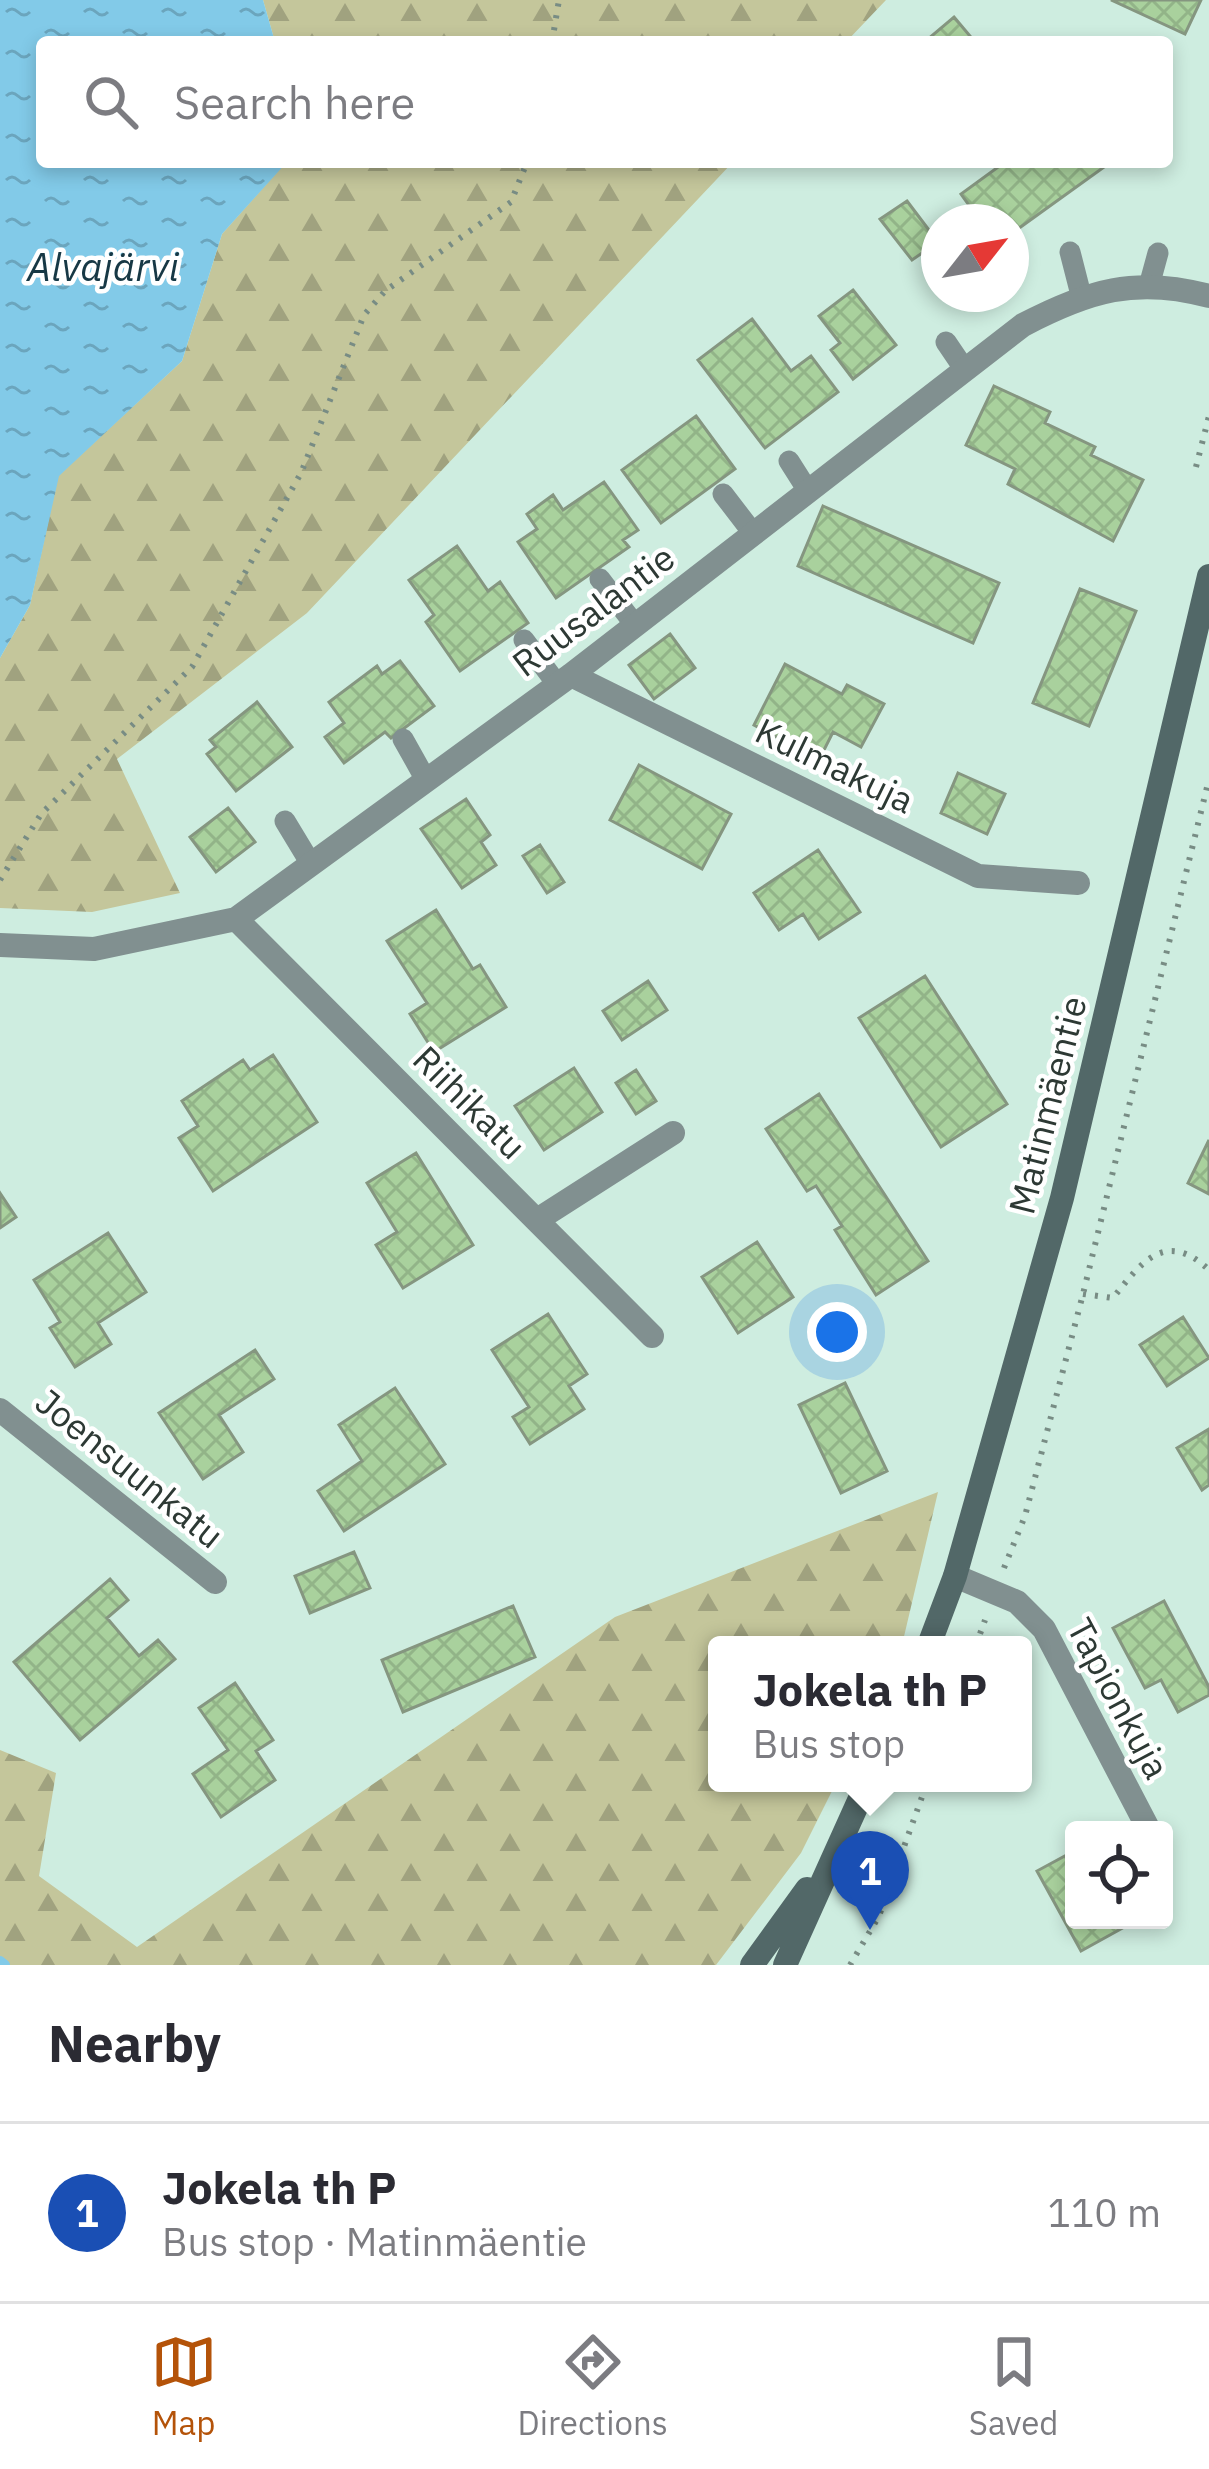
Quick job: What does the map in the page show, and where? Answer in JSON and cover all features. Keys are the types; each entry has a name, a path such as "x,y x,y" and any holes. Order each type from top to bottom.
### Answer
{"main road":[{"name":"Matinmäentie","path":"932,1636 955,1576 1093,1078 1208,581"},
{"path":"785,1965 863,1792"},
{"path":"752,1965 834,1853"}],"street":[{"name":"Ruusalantie","path":"0,945 94,949 236,919 564,679 1023,325 1081,295 1165,284 1209,296"},
{"name":"Kulmakuja","path":"564,679 978,876 1078,884"},
{"name":"Riihikatu","path":"236,919 652,1336"},
{"path":"537,1220 673,1133"},
{"name":"Joensuunkatu","path":"0,1410 215,1582"},
{"name":"Tapionkuja","path":"955,1576 1017,1602 1044,1628 1144,1821"}],"lane":[{"path":"1070,252 1081,295"},
{"path":"1149,286 1159,253"},
{"path":"946,342 965,370"},
{"path":"788,461 808,491"},
{"path":"723,494 753,533"},
{"path":"600,578 634,625"},
{"path":"524,640 564,679"},
{"path":"403,739 426,780"},
{"path":"285,821 311,864"}],"path":[{"path":"553,36 559,0"},
{"path":"0,880 41,814 193,667 301,473 364,315 385,291 511,202 525,168"},
{"path":"1196,467 1209,416"},
{"path":"979,1636 1025,1516 1209,779"},
{"path":"1083,1294 1113,1298 1144,1258 1168,1250 1198,1260 1209,1270"},
{"path":"850,1965 878,1916 924,1792"}],"green space":[{"path":"263,0 886,0 852,36 273,36"},
{"path":"281,168 727,168 307,613 117,759 180,893 92,912 0,908 0,658 30,605 58,476 182,361 222,234"},
{"path":"938,1492 904,1636 708,1636 708,1792 832,1792 801,1853 716,1965 0,1965 0,1750 56,1773 39,1876 137,1947 615,1617"}],"water":[{"name":"Alvajärvi","path":"0,0 263,0 273,36 36,36 36,168 282,168 222,234 182,361 59,476 30,605 0,658"}],"building":[{"path":"1111,0 1201,0 1185,34"},
{"path":"954,17 970,36 932,36"},
{"path":"997,168 1103,168 1029,221 1029,204 968,204 961,194"},
{"path":"907,201 921,220 921,254 912,260 880,219"},
{"path":"853,290 896,345 853,379 831,350 840,343 819,316"},
{"path":"752,319 791,371 811,356 838,392 765,448 698,360"},
{"path":"994,386 1050,412 1045,423 1095,447 1091,455 1143,480 1113,541 1008,484 1015,469 966,445"},
{"path":"696,416 735,469 661,523 622,470"},
{"path":"604,482 638,530 623,540 629,547 556,598 518,542 537,529 527,514 553,495 563,510"},
{"path":"823,506 999,583 973,643 798,566"},
{"path":"457,546 488,591 500,582 528,623 460,671 426,622 434,615 409,580"},
{"path":"1080,589 1136,611 1089,726 1033,703"},
{"path":"670,634 695,668 654,699 629,665"},
{"path":"400,661 434,706 391,738 385,732 344,763 325,737 344,723 329,702 377,666 382,674"},
{"path":"785,664 842,694 847,685 884,704 861,747 833,732 819,760 754,725"},
{"path":"257,702 292,747 236,791 207,754 216,747 210,740"},
{"path":"639,765 731,814 702,869 610,820"},
{"path":"958,773 1005,794 987,834 941,813"},
{"path":"466,799 490,835 481,842 496,865 462,888 421,829"},
{"path":"228,808 255,842 216,872 190,837"},
{"path":"540,845 564,882 547,893 523,856"},
{"path":"818,850 860,912 819,939 803,914 779,930 754,893"},
{"path":"436,910 473,969 480,965 506,1007 434,1052 410,1014 427,1003 387,941"},
{"path":"925,976 1007,1104 941,1147 859,1018"},
{"path":"648,981 667,1010 622,1040 603,1011"},
{"path":"273,1055 317,1122 213,1191 179,1138 198,1126 182,1101 243,1060 250,1070"},
{"path":"574,1068 602,1112 544,1150 515,1106"},
{"path":"636,1070 656,1101 636,1114 616,1083"},
{"path":"819,1094 928,1261 876,1295 835,1230 842,1226 816,1186 807,1191 766,1129"},
{"path":"1209,1140 1209,1194 1188,1183"},
{"path":"416,1153 473,1245 403,1288 376,1245 397,1232 367,1183"},
{"path":"0,1193 16,1217 0,1228"},
{"path":"108,1233 146,1292 98,1323 111,1344 75,1367 50,1328 60,1322 34,1280"},
{"path":"757,1242 793,1297 738,1333 702,1277"},
{"path":"548,1314 587,1374 569,1386 584,1409 530,1444 513,1417 529,1407 492,1350"},
{"path":"1183,1317 1209,1358 1167,1386 1140,1345"},
{"path":"255,1350 274,1379 219,1415 243,1452 203,1479 159,1413"},
{"path":"845,1383 887,1471 841,1493 799,1405"},
{"path":"395,1388 445,1464 344,1531 318,1491 362,1461 339,1425"},
{"path":"1209,1429 1209,1485 1202,1490 1177,1448"},
{"path":"354,1552 370,1588 310,1613 295,1576"},
{"path":"110,1579 128,1600 107,1618 139,1656 158,1640 175,1659 80,1740 14,1662"},
{"path":"1164,1601 1209,1687 1209,1695 1178,1712 1161,1680 1145,1688 1113,1628"},
{"path":"513,1606 535,1657 403,1712 382,1660"},
{"path":"235,1683 273,1740 256,1751 275,1780 221,1817 193,1774 228,1750 199,1708"},
{"path":"1065,1856 1065,1922 1037,1871"},
{"path":"1069,1929 1121,1929 1081,1951"}],"waterway":[{"path":"0,1961 5,1965"}],"place":[{"name":"Jokela th P","path":"870,1930"}]}
